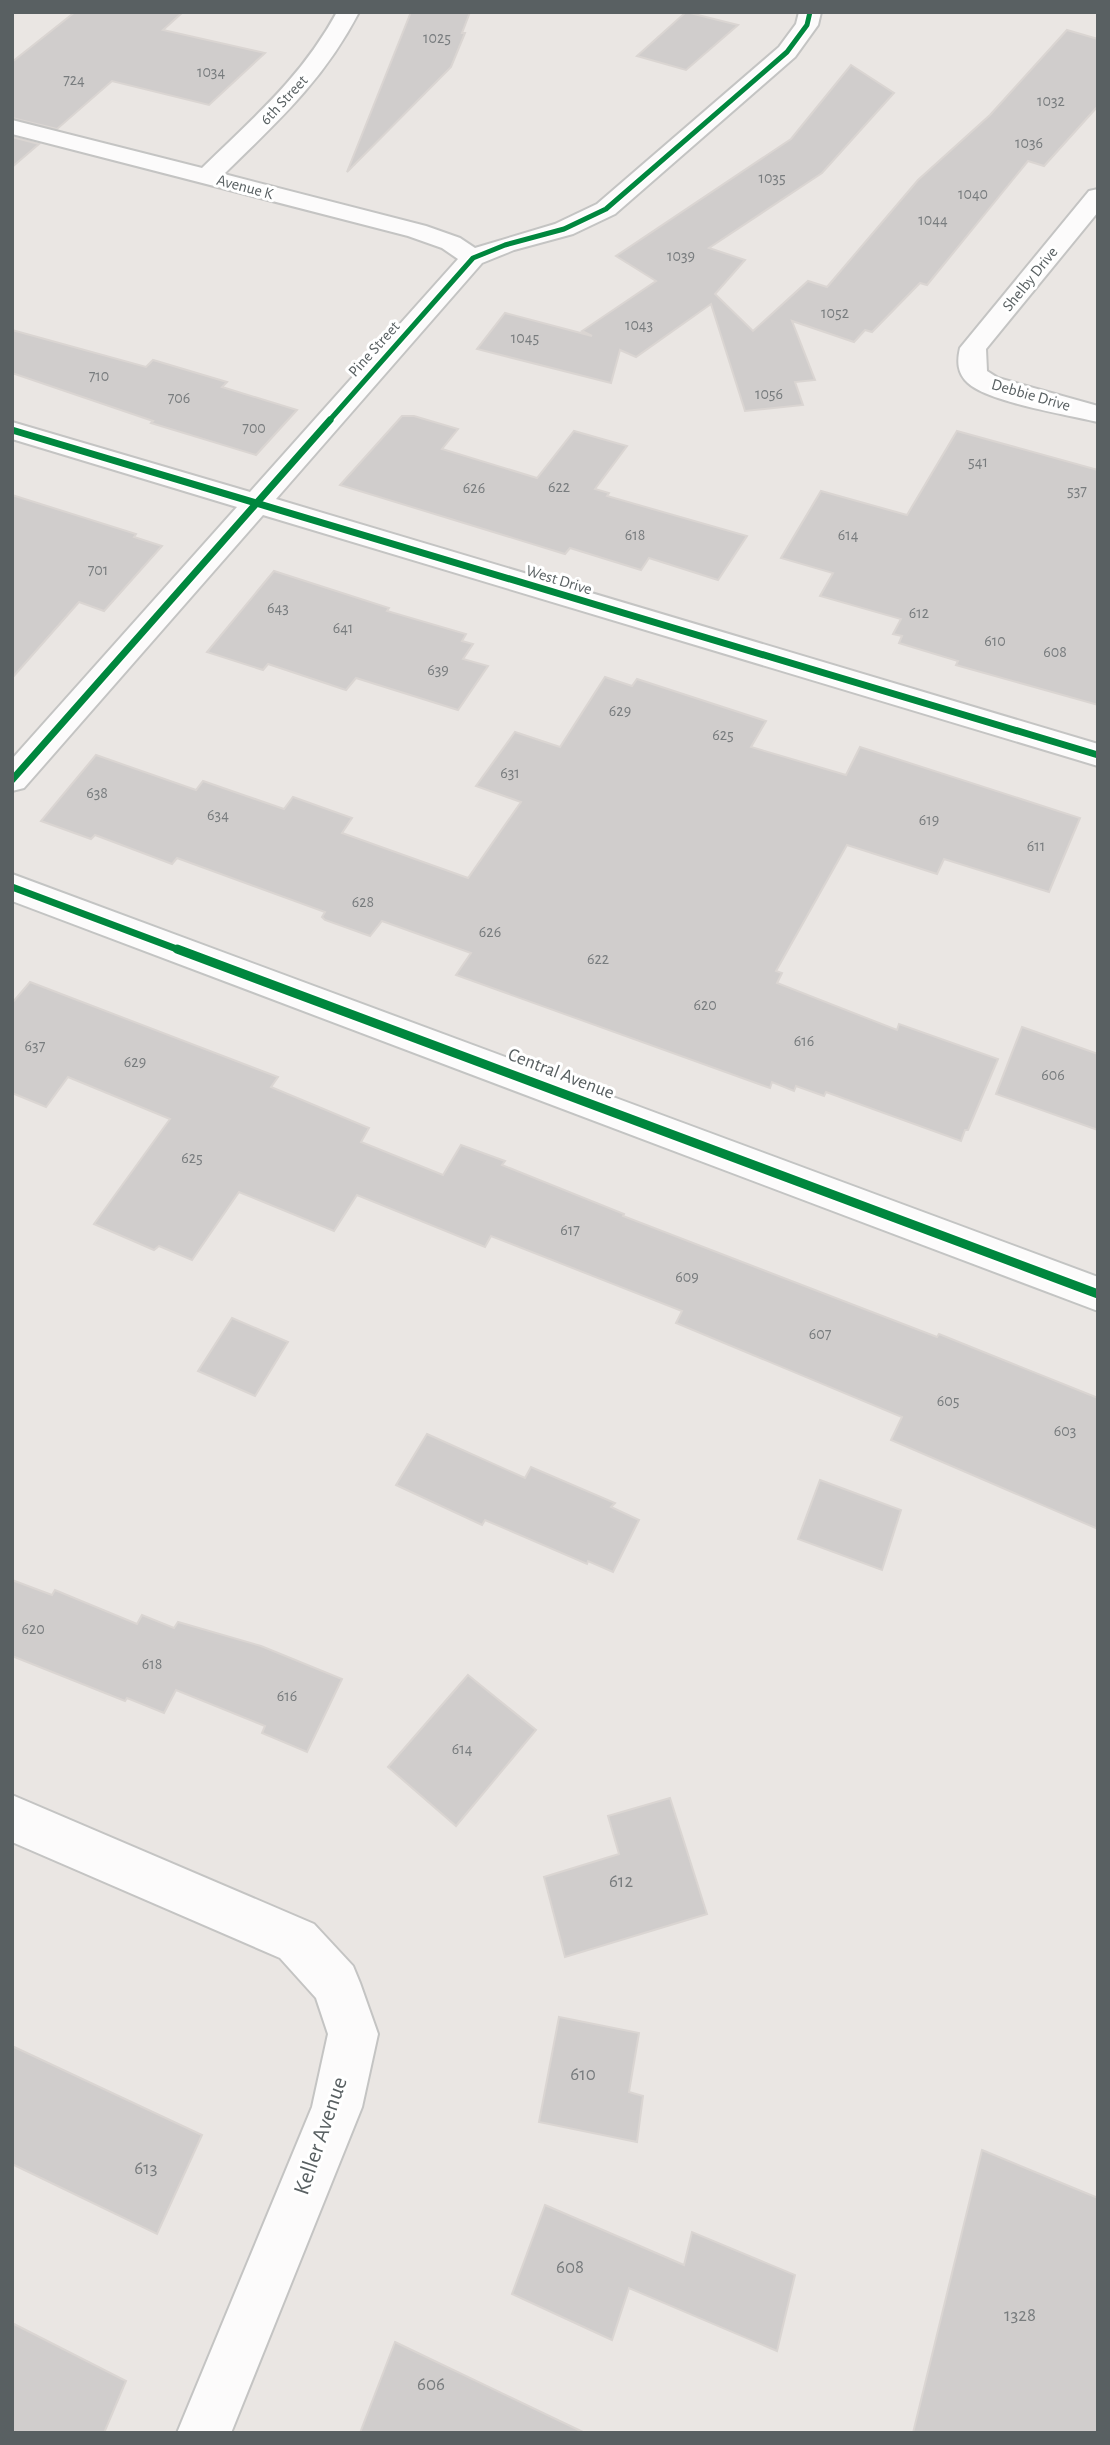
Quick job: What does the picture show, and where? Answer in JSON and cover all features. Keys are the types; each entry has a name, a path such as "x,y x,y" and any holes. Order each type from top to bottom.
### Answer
{"street":[{"name":"6th Street","path":"207,177 299,88 333,40 348,12"},
{"name":"Pine Street","path":"12,780 473,258 505,245 564,229 606,209 787,52 807,25 810,12"},
{"name":"Avenue K","path":"12,127 417,232 451,243 473,258"},
{"name":"Shelby Drive","path":"971,366 973,348 1098,196"},
{"name":"Debbie Drive","path":"971,366 978,379 1098,414"},
{"name":"West Drive","path":"12,430 1098,755"},
{"name":"Central Avenue","path":"12,887 1098,1294"},
{"name":"Keller Avenue","path":"12,1818 297,1941 336,1983 353,2034 337,2107 204,2433"}],"building":[{"path":"75,12 183,12 163,30 265,53 209,105 112,81 57,129 12,118 12,62"},
{"path":"411,12 470,12 462,33 465,33 451,67 347,172"},
{"path":"686,12 738,25 686,70 637,56"},
{"path":"1067,30 1098,39 1098,106 1044,166 1028,161 927,285 920,283 872,332 865,330 854,342 792,321 815,380 795,382 803,405 745,411 711,304 636,357 620,350 611,383 477,349 505,313 592,336 582,331 656,281 616,256 791,139 851,65 894,93 822,173 709,248 745,260 715,294 753,331 808,281 827,287 918,180 990,115"},
{"path":"12,137 39,144 12,167"},
{"path":"12,330 146,367 153,360 227,382 222,387 297,410 256,455 151,423 153,421 12,373"},
{"path":"402,416 414,416 458,429 442,449 537,478 574,431 627,446 595,489 609,493 607,496 747,536 718,580 649,558 641,570 570,548 565,554 340,485"},
{"path":"957,431 1098,470 1098,705 956,665 958,661 899,643 902,636 893,634 901,619 820,596 833,573 781,558 821,491 907,515"},
{"path":"12,495 136,534 134,537 162,546 104,611 79,602 12,678"},
{"path":"274,571 389,608 387,611 466,634 462,641 473,644 463,659 488,666 458,710 356,678 346,690 268,664 263,670 207,652"},
{"path":"605,677 632,686 637,679 766,721 751,747 846,775 860,747 1080,818 1049,892 944,859 937,874 847,845 776,971 782,973 777,983 897,1030 899,1024 998,1059 961,1141 826,1092 824,1096 796,1086 794,1091 772,1082 770,1088 456,975 471,953 382,921 370,936 325,920 322,917 325,912 177,858 172,864 95,835 91,839 41,821 96,755 196,790 203,781 284,809 293,797 352,818 342,833 468,878 521,802 476,786 515,732 560,747"},
{"path":"30,982 278,1077 271,1087 369,1128 361,1142 443,1175 461,1145 505,1161 502,1165 624,1214 623,1216 937,1337 939,1334 1098,1398 1098,1529 891,1440 902,1417 676,1323 682,1311 491,1236 485,1247 357,1195 334,1231 239,1192 192,1260 159,1246 154,1250 94,1224 170,1119 68,1077 46,1107 12,1093 12,1003"},
{"path":"1022,1027 1098,1054 1098,1130 996,1094"},
{"path":"232,1318 288,1342 255,1396 198,1371"},
{"path":"427,1434 525,1478 531,1467 615,1503 611,1507 639,1520 613,1572 588,1561 587,1564 485,1520 482,1525 396,1485"},
{"path":"820,1480 901,1510 882,1570 798,1539"},
{"path":"12,1580 52,1595 55,1590 137,1624 142,1615 174,1628 178,1622 261,1646 342,1679 307,1752 262,1733 265,1726 176,1690 164,1713 127,1698 125,1701 12,1656"},
{"path":"468,1675 536,1730 456,1826 388,1767"},
{"path":"670,1798 707,1914 565,1957 544,1877 619,1854 608,1816"},
{"path":"559,2017 639,2033 629,2092 643,2096 637,2142 539,2122"},
{"path":"12,2046 202,2135 157,2234 12,2164"},
{"path":"982,2150 1098,2198 1098,2433 913,2433"},
{"path":"545,2205 684,2265 692,2232 795,2275 777,2351 629,2288 612,2340 512,2294"},
{"path":"12,2323 126,2381 104,2433 12,2433"},
{"path":"395,2342 585,2433 360,2433"}],"cycle path":[{"path":"12,780 473,258 505,245 564,229 606,209 787,52 807,25 810,12"},
{"path":"12,430 1098,755"},
{"path":"12,887 1098,1294"}]}
